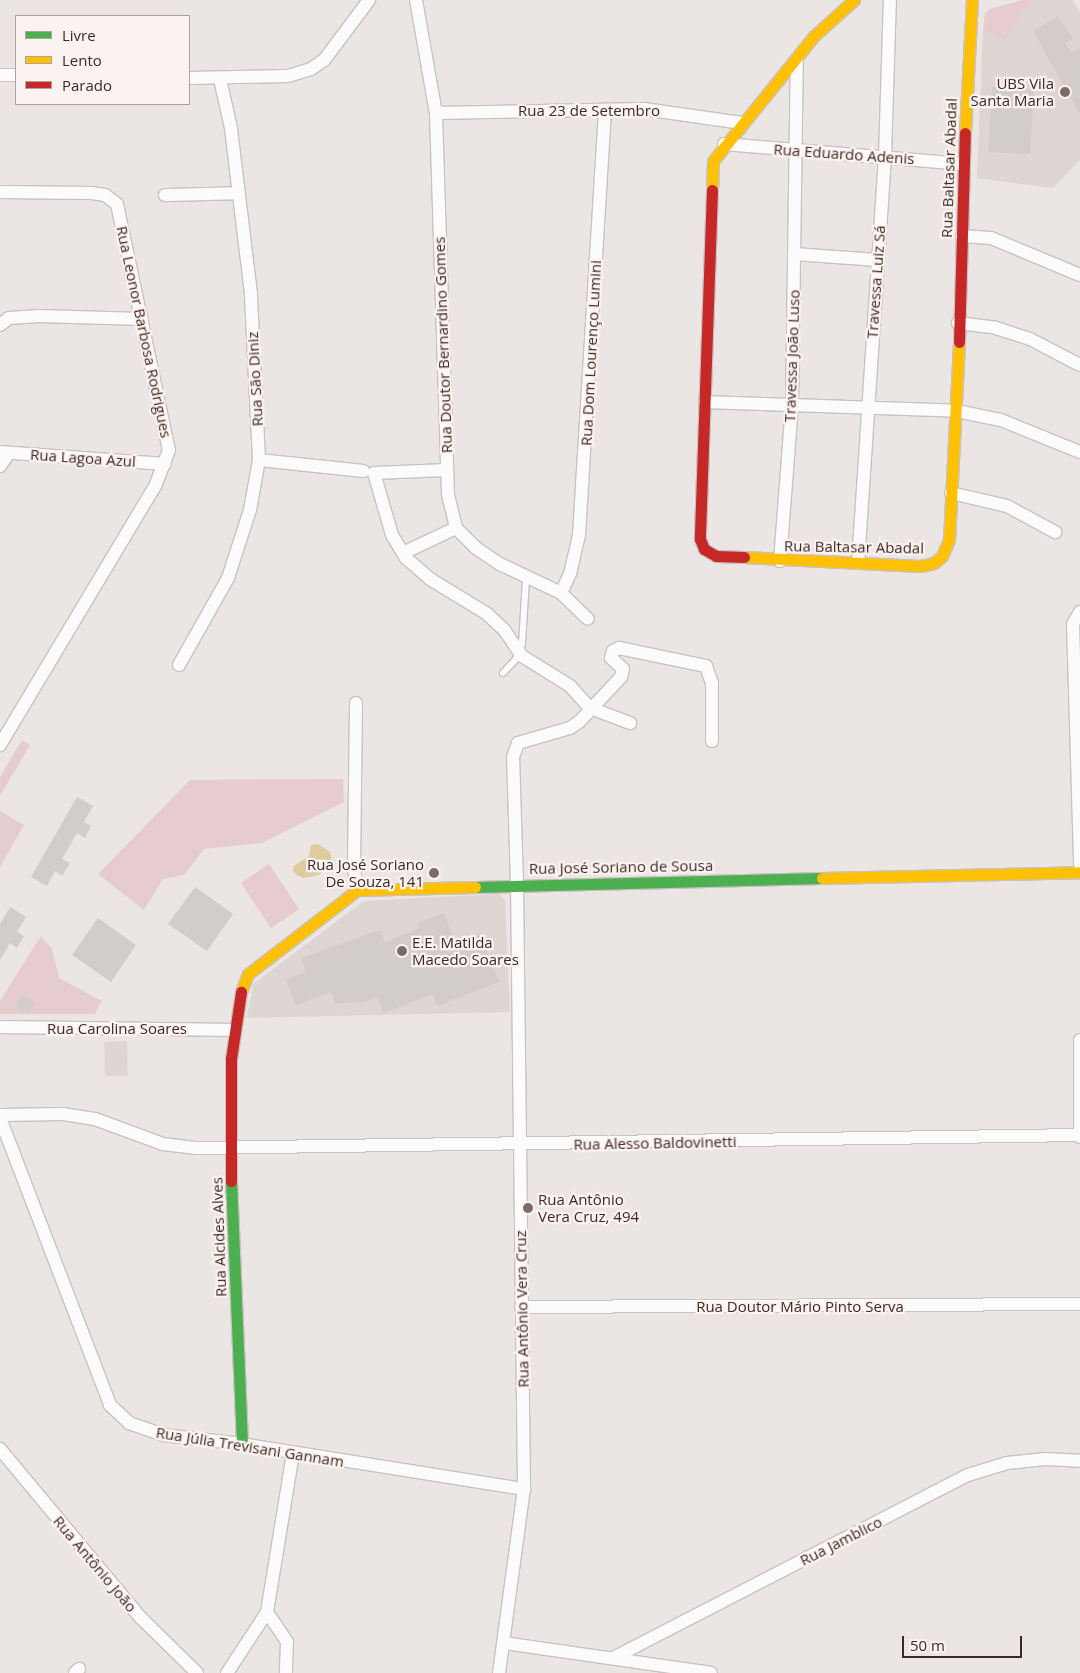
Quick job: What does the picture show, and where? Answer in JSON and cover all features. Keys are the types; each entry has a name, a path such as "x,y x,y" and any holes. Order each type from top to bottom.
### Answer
{"street":[{"path":"190,78 220,79 288,76 311,69 324,60 369,0"},
{"name":"Rua Doutor Bernardino Gomes","path":"416,0 436,113 448,495 456,528"},
{"name":"Rua Baltasar Abadal","path":"854,0 820,30 724,144 713,161 700,539 704,549 716,556 780,561 920,566 934,563 942,556 949,540 957,411 963,164 972,0"},
{"name":"Travessa Luiz Sá","path":"858,563 866,408 885,156 890,0"},
{"name":"Travessa João Luso","path":"780,561 792,404 797,59"},
{"path":"0,75 15,75"},
{"name":"Rua São Diniz","path":"179,665 235,561 250,510 259,460 251,294 239,193 220,79"},
{"name":"Rua 23 de Setembro","path":"436,113 644,109 742,123"},
{"name":"Rua Dom Lourenço Lumini","path":"561,593 570,574 579,535 605,110"},
{"name":"Rua Eduardo Adenis","path":"724,144 963,164"},
{"name":"Rua Leonor Barbosa Rodrigues","path":"0,192 92,193 113,199 119,210 169,450 165,464 0,745"},
{"path":"165,194 239,193"},
{"path":"962,236 991,238 1080,275"},
{"path":"794,254 878,260"},
{"path":"0,325 9,318 39,316 142,319"},
{"path":"958,323 996,328 1030,339 1080,365"},
{"path":"705,402 957,411 1001,420 1080,452"},
{"path":"0,466 4,453"},
{"name":"Rua Lagoa Azul","path":"4,453 165,464"},
{"path":"259,460 368,472 447,470"},
{"path":"368,472 392,535 403,553 430,579 497,623 518,652 534,665 570,686 590,708 630,723"},
{"path":"951,493 1007,506 1055,532"},
{"path":"403,553 456,528 476,548 526,579 561,593 588,618"},
{"path":"1080,612 1073,624 1078,739 1080,866"},
{"path":"590,708 623,672 621,666 611,658 616,648 698,662 706,666 712,683 712,741"},
{"path":"233,1030 238,999 248,974 357,890 354,869 356,703"},
{"name":"Rua Antônio Vera Cruz","path":"499,1673 524,1489 518,884 513,757 518,743 570,728 590,708"},
{"name":"Rua José Soriano de Sousa","path":"357,890 518,884 1080,872"},
{"name":"Rua Carolina Soares","path":"0,1027 233,1030"},
{"name":"Rua Alcides Alves","path":"233,1030 230,1147 242,1444"},
{"path":"1080,1040 1080,1136"},
{"name":"Rua Alesso Baldovinetti","path":"0,1117 63,1114 95,1120 163,1144 195,1148 520,1146 1080,1136"},
{"name":"Rua Júlia Trevisani Gannam","path":"0,1117 110,1405 129,1423 149,1431 524,1489"},
{"name":"Rua Doutor Mário Pinto Serva","path":"521,1308 1080,1304"},
{"name":"Rua Antônio João","path":"0,1449 140,1617 197,1673"},
{"path":"227,1673 267,1612 293,1454"},
{"name":"Rua Jamblico","path":"613,1658 968,1475 1007,1464 1077,1463"},
{"path":"267,1612 287,1642 286,1673"},
{"path":"504,1643 710,1673"}],"lane":[{"path":"503,672 518,652 525,626 526,579"}],"shaded area":[{"path":"1022,0 1031,0 1005,40 983,30 985,13 990,9"},
{"path":"1031,0 1073,0 1080,13 1080,160 1053,188 977,178 983,30 1005,39"},
{"path":"22,740 30,745 0,796 0,777"},
{"path":"343,779 344,802 262,843 204,849 184,875 163,879 144,910 98,874 190,780"},
{"path":"0,811 24,825 0,867"},
{"path":"318,844 330,852 332,861 319,875 304,878 297,875 293,871 294,866 309,856 311,845"},
{"path":"269,864 299,909 271,928 241,883"},
{"name":"E.E. Matilda Macedo Soares","path":"499,894 505,901 510,1012 247,1018 253,984 364,901"},
{"path":"41,936 52,949 59,978 102,1001 95,1014 0,1014 0,1001"},
{"path":"127,1041 128,1076 105,1076 104,1042"}],"building":[{"path":"1058,16 1073,39 1065,43 1071,53 1080,47 1080,114 1033,31"},
{"path":"992,87 1034,90 1030,154 988,152"},
{"path":"77,797 93,806 84,822 91,826 85,838 77,833 62,859 70,863 62,876 55,871 47,886 31,877"},
{"path":"195,887 233,914 207,951 168,924"},
{"path":"10,907 26,917 17,932 24,936 17,948 10,943 0,960 0,924"},
{"path":"444,913 455,943 480,933 499,982 437,1006 433,994 383,1013 377,997 363,1002 335,1003 331,992 295,1005 286,979 306,972 301,958 377,931 381,931 385,942 420,928 418,923"},
{"path":"98,918 136,945 111,982 72,955"},
{"path":"23,995 35,1002 29,1013 17,1006"}],"traffic: fast":[{"path":"475,887 822,878"},
{"path":"231,1181 242,1444"}],"traffic: slow":[{"path":"712,190 713,161 814,36 854,0"},
{"path":"965,133 972,0"},
{"path":"744,557 920,566 934,563 942,556 949,540 959,342"},
{"path":"822,878 1080,872"},
{"path":"241,992 248,974 357,890 475,887"}],"traffic: jam":[{"path":"959,342 965,133"},
{"path":"712,190 700,539 704,549 716,556 744,557"},
{"path":"231,1181 231,1059 241,992"}],"place":[{"name":"UBS Vila Santa Maria","path":"1065,92"},
{"name":"Rua José Soriano De Souza, 141","path":"434,873"},
{"name":"E.E. Matilda Macedo Soares","path":"402,951"},
{"name":"Rua Antônio Vera Cruz, 494","path":"528,1208"}]}
